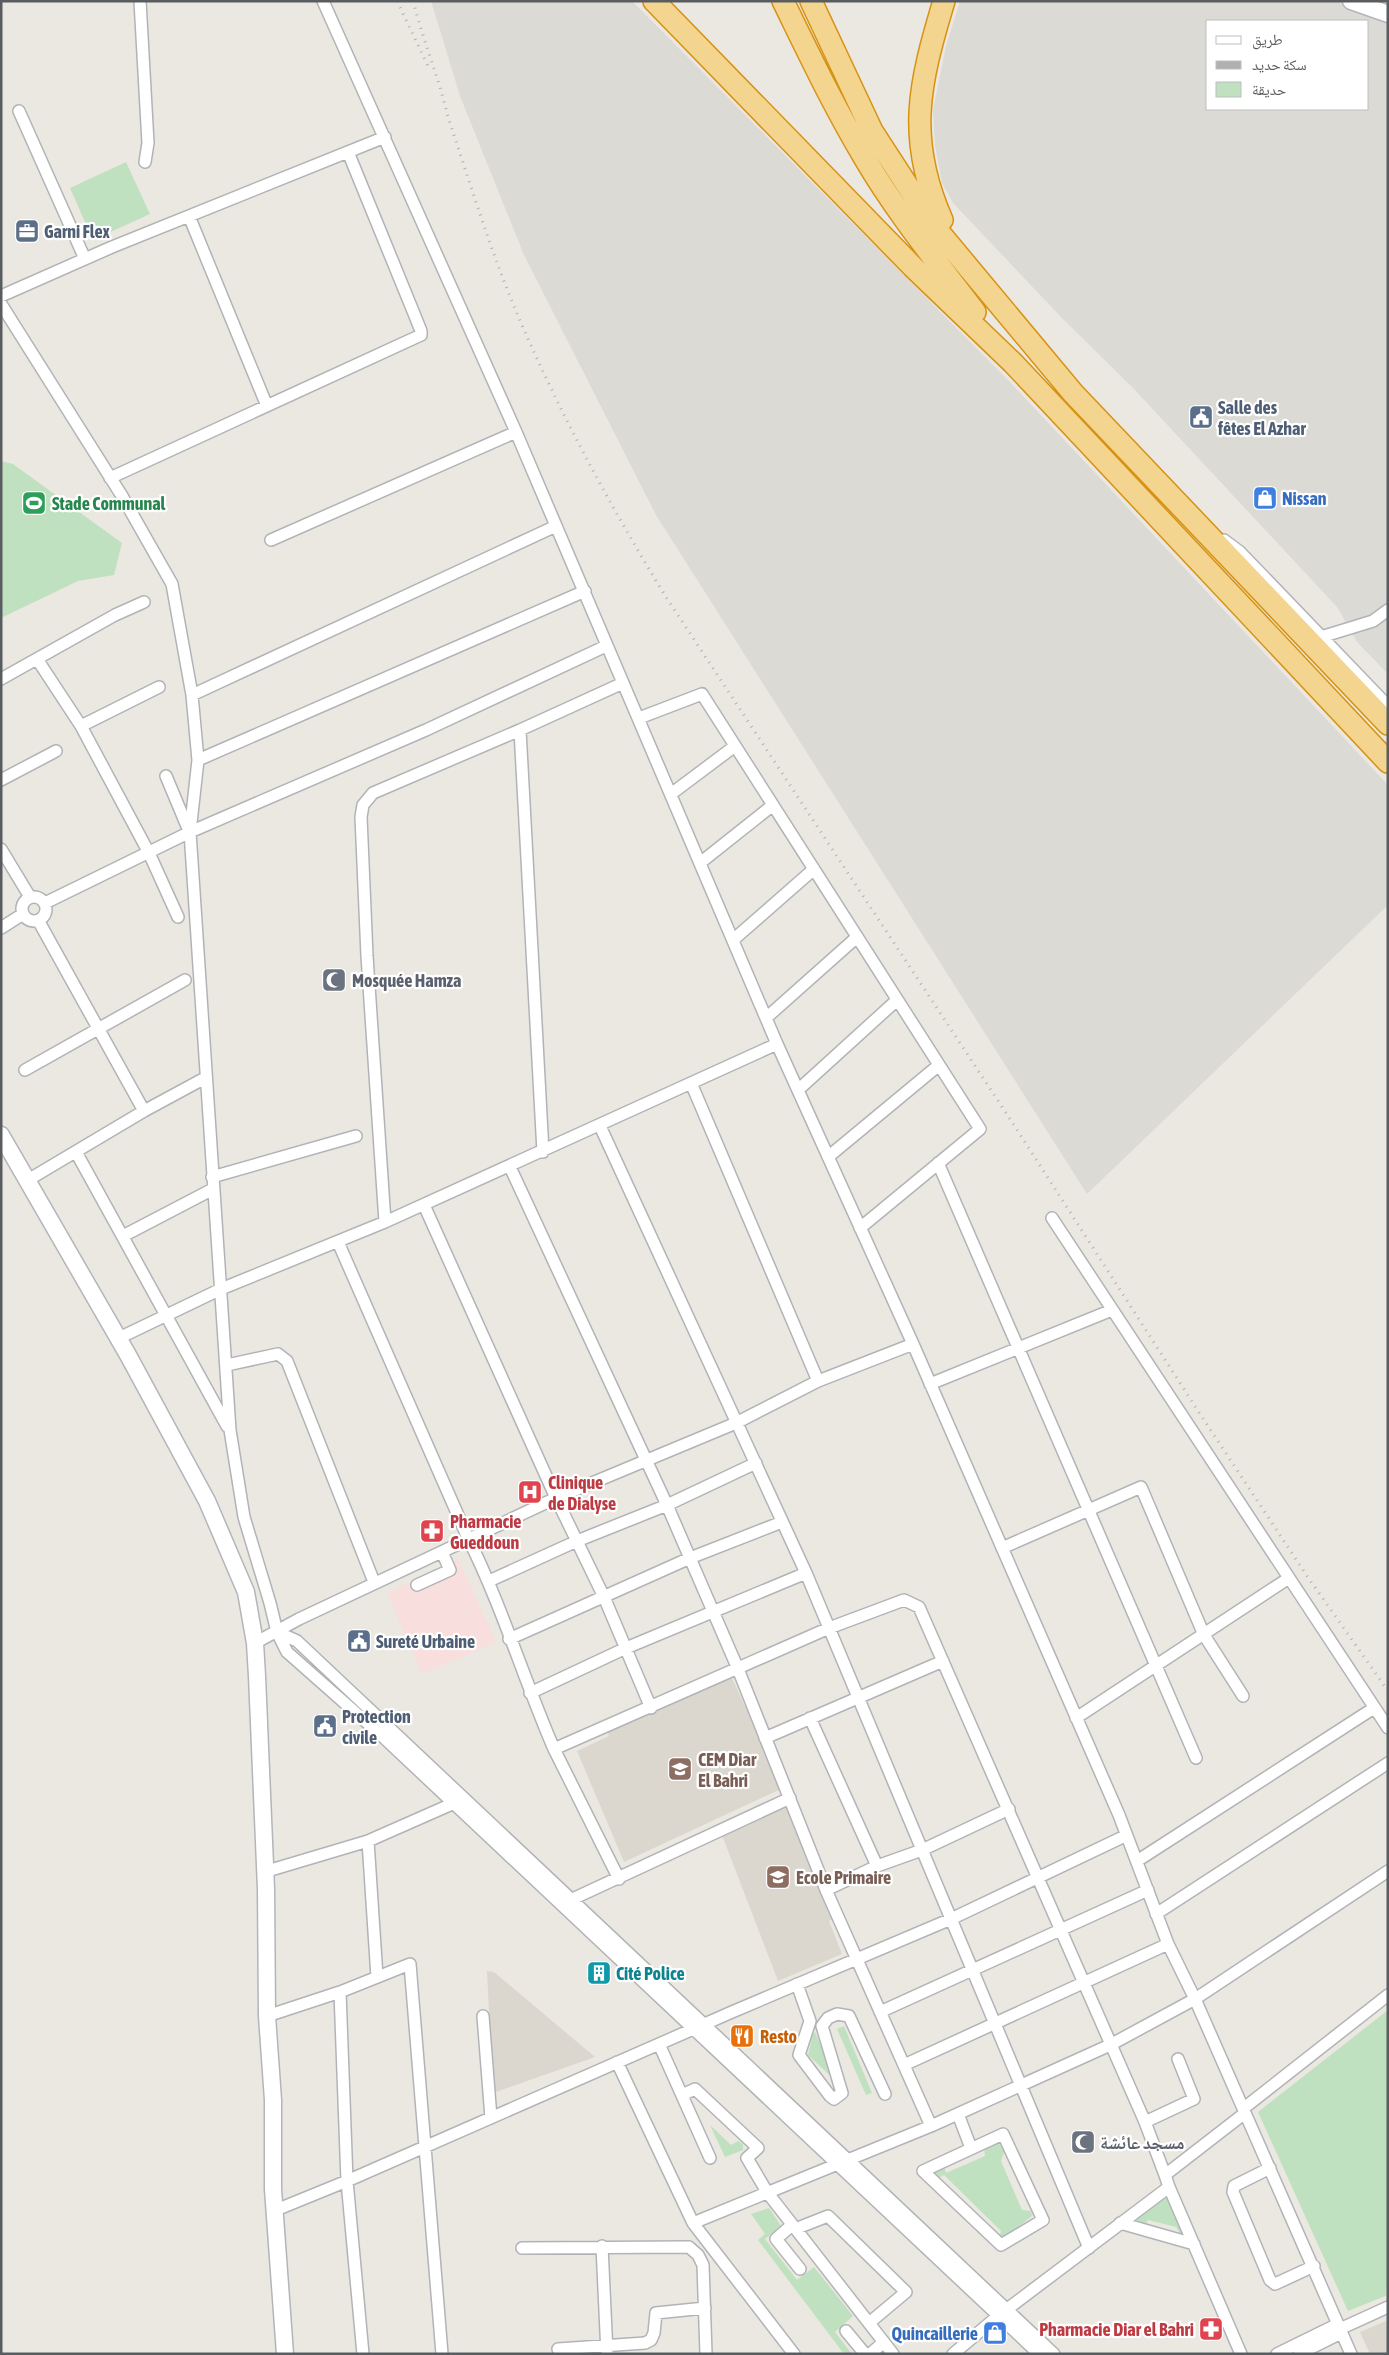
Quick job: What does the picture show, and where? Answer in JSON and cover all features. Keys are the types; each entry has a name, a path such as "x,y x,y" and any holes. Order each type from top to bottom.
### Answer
{"highway":[{"path":"654,1 912,267 1013,362 1388,762"},
{"path":"783,1 825,86 864,158 910,226 1013,362"},
{"path":"811,1 872,131 933,225 1073,394 1388,724"},
{"path":"944,1 921,85 918,124 922,159 931,194 945,227 975,276"}],"street":[{"path":"140,1 148,143 145,162"},
{"path":"323,1 516,432 777,1044 913,1344 1119,1815 1125,1836 1137,1861 1168,1944 1195,1999 1342,2328 1351,2354"},
{"path":"1351,1 1388,14"},
{"path":"19,111 85,259"},
{"path":"1,296 85,259 385,137"},
{"path":"110,478 420,335 418,323 348,152"},
{"path":"189,216 266,406"},
{"path":"1,304 110,478 172,584 192,695 198,760 190,832 230,1430 244,1517 277,1632 287,1652 381,1735 560,1904 848,2158 1054,2354"},
{"path":"271,540 516,432"},
{"path":"192,695 556,526"},
{"path":"1200,527 1240,552 1388,706"},
{"path":"198,760 585,592"},
{"path":"1,679 114,615 144,602"},
{"path":"1321,637 1364,624 1388,610"},
{"path":"45,903 190,832 426,730 606,646"},
{"path":"37,659 80,726 149,853 178,917"},
{"path":"385,1222 367,956 361,817 363,805 373,794 623,683"},
{"path":"80,726 159,687"},
{"path":"639,718 702,694 980,1129 860,1228"},
{"path":"520,730 543,1152"},
{"path":"671,794 735,746"},
{"path":"1,780 56,751"},
{"path":"166,776 190,832"},
{"path":"700,863 773,805"},
{"path":"1,849 30,898"},
{"path":"733,940 814,869"},
{"path":"37,897 45,903 46,912 38,920 28,920 23,914 24,903 30,898 37,897"},
{"path":"1,928 23,914"},
{"path":"38,920 144,1112"},
{"path":"766,1018 857,937"},
{"path":"24,1070 99,1030 185,980"},
{"path":"798,1090 897,1000"},
{"path":"119,1338 221,1289 338,1242 510,1167 777,1044"},
{"path":"828,1157 939,1065"},
{"path":"28,1180 205,1078"},
{"path":"691,1083 818,1381"},
{"path":"600,1126 806,1574 1022,2086 1088,2248"},
{"path":"1,1134 119,1338 207,1501 237,1566 246,1592 255,1643 264,1872 267,2016 272,2100 272,2190 276,2210 285,2354"},
{"path":"123,1236 212,1183 356,1136"},
{"path":"76,1152 230,1430"},
{"path":"938,1163 1090,1508 1196,1758"},
{"path":"510,1167 667,1505 738,1669 826,1890 931,2126"},
{"path":"424,1205 556,1498 604,1598 652,1708"},
{"path":"1052,1218 1388,1728"},
{"path":"338,1242 468,1538 489,1581 509,1639 554,1749 619,1879"},
{"path":"930,1384 1112,1310"},
{"path":"255,1643 277,1632 298,1618 556,1498 736,1423 818,1381 913,1344"},
{"path":"227,1365 278,1354 287,1361 374,1582"},
{"path":"489,1581 577,1540 667,1505 756,1464"},
{"path":"1002,1548 1090,1508 1141,1488 1204,1635 1243,1696"},
{"path":"509,1639 690,1558 782,1522"},
{"path":"417,1585 450,1570 442,1552"},
{"path":"530,1693 626,1648 806,1574"},
{"path":"1076,1718 1289,1578"},
{"path":"554,1749 652,1708 829,1628 904,1600 919,1607 1009,1809 1144,2122 1169,2186 1241,2354"},
{"path":"277,1632 297,1641 573,1901 836,2163 1039,2354"},
{"path":"765,1738 943,1661"},
{"path":"1137,1861 1374,1708"},
{"path":"810,1718 878,1866"},
{"path":"1156,1914 1388,1763"},
{"path":"560,1904 573,1901 790,1798"},
{"path":"264,1872 368,1841 452,1804"},
{"path":"826,1890 878,1866 922,1850 1009,1809"},
{"path":"276,2210 426,2147 617,2062 950,1919 1125,1836"},
{"path":"368,1841 377,1978"},
{"path":"693,2223 848,2158 931,2126 1110,2045 1195,1999 1388,1871"},
{"path":"880,2012 1148,1890"},
{"path":"904,2066 1168,1944"},
{"path":"267,2016 340,1992 410,1964 442,2354"},
{"path":"797,1984 810,2021 800,2055 834,2099 842,2093 822,2026"},
{"path":"340,1992 347,2181 363,2354"},
{"path":"1165,2175 1388,1995"},
{"path":"822,2026 828,2018 837,2014 849,2016 885,2094"},
{"path":"483,2016 491,2118"},
{"path":"810,2021 822,2026"},
{"path":"659,2044 710,2158"},
{"path":"1144,2122 1194,2099 1178,2059"},
{"path":"617,2062 693,2223 794,2354"},
{"path":"682,2095 695,2090 758,2148 746,2158 766,2192 894,2354"},
{"path":"958,2114 971,2148"},
{"path":"1003,2134 1043,2220 1001,2245 923,2171 971,2148 1003,2134"},
{"path":"1270,2168 1234,2186 1232,2192 1270,2280 1275,2284 1314,2266"},
{"path":"953,2354 1007,2309 1169,2186"},
{"path":"800,2269 776,2239 794,2227 828,2216 906,2292 869,2323"},
{"path":"1120,2223 1194,2244"},
{"path":"602,2246 607,2349"},
{"path":"522,2248 688,2246 698,2255 703,2265 706,2354"},
{"path":"1277,2354 1334,2326 1342,2328 1388,2307"},
{"path":"558,2349 607,2349 645,2343 651,2340 654,2333 656,2313 704,2308"},
{"path":"1299,2354 1339,2334 1342,2328"},
{"path":"846,2331 866,2354"},
{"path":"870,2354 884,2342"}],"shaded area":[{"path":"431,1 632,1 1007,379 1388,785 1388,905 1087,1194 656,515 524,255 460,96"},
{"path":"960,1 1337,1 1388,19 1388,674 1357,642 1337,607 1133,388 1063,319 953,203 942,183 935,146 933,110 946,46"},
{"path":"458,1559 496,1642 422,1674 387,1593"},
{"name":"CEM Diar El Bahri","path":"731,1676 783,1788 624,1862 577,1751 609,1736 606,1729"},
{"name":"Ecole Primaire","path":"786,1806 836,1918 829,1921 842,1954 778,1981 722,1835"},
{"path":"487,1971 494,1972 595,2057 493,2093"},
{"path":"1388,2320 1388,2354 1370,2354 1360,2332"}],"green space":[{"path":"126,162 150,214 93,240 70,188"},
{"name":"Stade Communal","path":"1,461 13,464 122,543 114,575 78,581 1,618"},
{"path":"1388,2010 1388,2295 1348,2311 1258,2112"},
{"path":"844,2026 872,2093 866,2095 837,2029"},
{"path":"815,2032 836,2081 808,2055"},
{"path":"710,2125 731,2145 738,2141 743,2144 743,2150 725,2157"},
{"path":"998,2142 1004,2152 1001,2161 1022,2210 1031,2211 1032,2216 1001,2240 999,2238 1001,2231 944,2175 937,2179 931,2173 944,2166 946,2173 985,2156 984,2149"},
{"path":"1169,2196 1188,2236 1182,2237 1176,2227 1148,2220 1145,2226 1134,2224 1135,2220"},
{"path":"769,2208 781,2226 765,2239 797,2280 814,2267 853,2316 835,2332 852,2354 844,2354 758,2240 765,2234 751,2214"}],"railway":[{"path":"397,1 428,66"},
{"path":"413,1 476,202 517,314 560,407 593,471 629,534 666,597 1012,1122 1200,1414 1307,1576 1388,1691"}],"place":[{"name":"Garni Flex","path":"27,231"},
{"name":"Salle des fêtes El Azhar","path":"1201,417"},
{"name":"Nissan","path":"1265,498"},
{"name":"Stade Communal","path":"34,503"},
{"name":"Mosquée Hamza","path":"334,980"},
{"name":"Clinique de Dialyse","path":"530,1492"},
{"name":"Pharmacie Gueddoun","path":"432,1531"},
{"name":"Sureté Urbaine","path":"359,1641"},
{"name":"Protection civile","path":"325,1726"},
{"name":"CEM Diar El Bahri","path":"680,1769"},
{"name":"Ecole Primaire","path":"778,1877"},
{"name":"Cité Police","path":"599,1973"},
{"name":"Resto","path":"742,2036"},
{"name":"مسجد عائشة","path":"1083,2142"},
{"name":"Pharmacie Diar el Bahri","path":"1211,2329"},
{"name":"Quincaillerie","path":"995,2333"}]}
